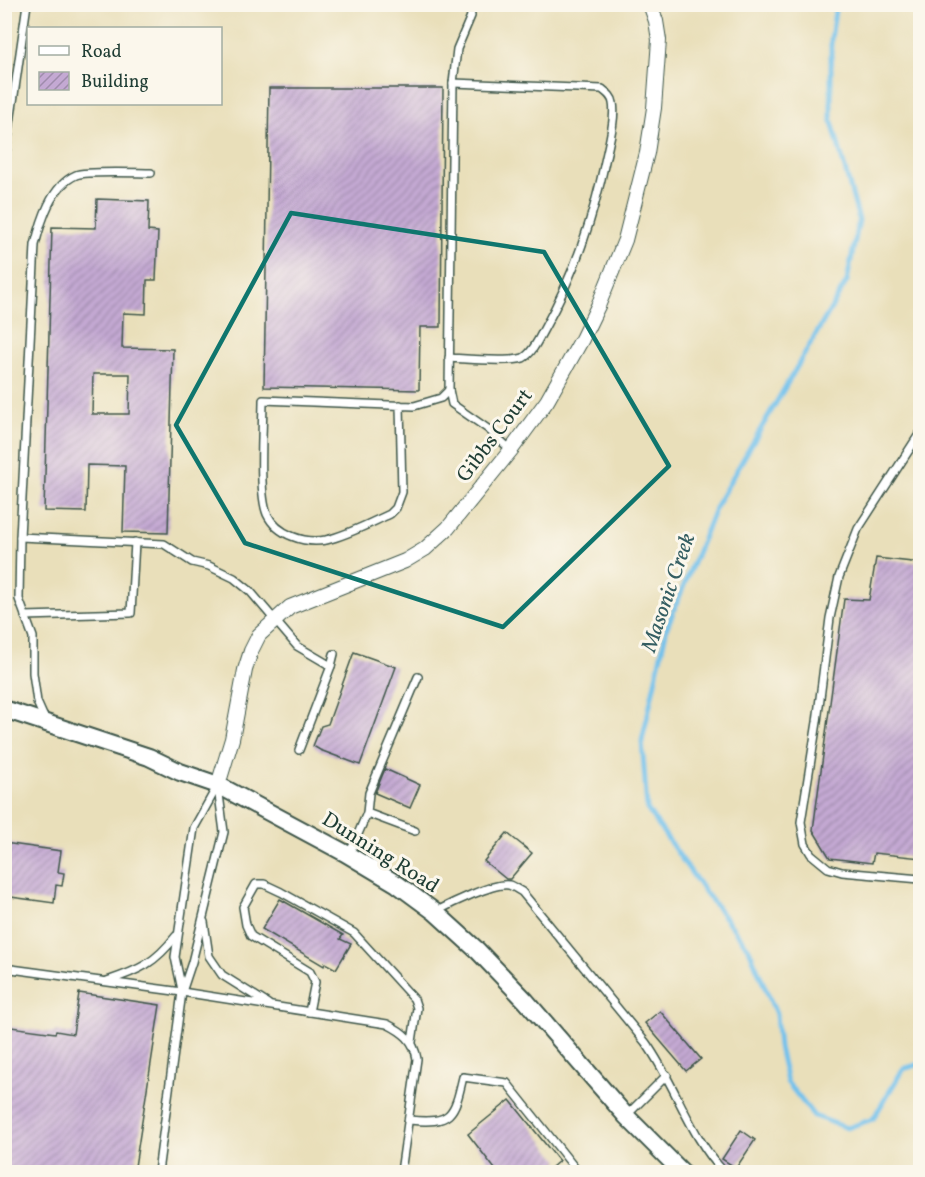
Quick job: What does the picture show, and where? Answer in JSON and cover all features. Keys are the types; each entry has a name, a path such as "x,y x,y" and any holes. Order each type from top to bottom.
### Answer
{"street":[{"name":"Gibbs Court","path":"218,785 232,740 245,670 259,635 290,607 405,561 425,549 448,528 547,401 582,339 625,240 640,185 654,108 659,40 650,4"},
{"name":"Dunning Road","path":"4,709 149,758 218,785 349,855 397,884 461,935 526,1001 626,1116 682,1173"}],"lane":[{"path":"4,165 27,4"},
{"path":"469,4 471,16"},
{"path":"478,4 457,48 453,83 449,390 452,404 488,429 511,450"},
{"path":"450,358 513,360 524,357 533,348 562,297 579,256 610,143 613,104 610,95 602,89 453,83"},
{"path":"46,722 36,702 33,637 19,598 35,245 40,225 62,184 78,174 151,173"},
{"path":"400,405 402,492 396,508 390,514 334,538 323,540 308,541 293,537 276,526 267,515 263,496 263,400 400,405 414,406 441,398 449,390"},
{"path":"921,433 858,529 839,577 830,618 818,722 801,822 805,844 811,854 828,868 842,872 921,879"},
{"path":"21,537 164,544 192,562 209,566 234,578 250,591 297,646 332,666"},
{"path":"26,616 131,613 135,542"},
{"path":"299,750 332,666 334,654"},
{"path":"349,855 367,813 369,793 418,677"},
{"path":"158,1173 182,992 192,962 224,832 218,785"},
{"path":"182,992 175,957 176,936 194,828 218,785"},
{"path":"367,813 415,831"},
{"path":"309,1012 315,982 310,972 251,936 246,925 243,907 256,884 264,884 354,933 414,999 417,1008 412,1042 417,1059 401,1173"},
{"path":"435,912 466,897 493,888 508,885 522,891 646,1043 667,1076 704,1150 724,1173"},
{"path":"203,916 209,956 222,975 273,1007"},
{"path":"106,981 129,974 149,964 166,949 176,936"},
{"path":"4,968 182,992 387,1024 400,1030 412,1042"},
{"path":"626,1116 667,1076"},
{"path":"409,1119 433,1122 445,1117 456,1107 463,1077 507,1083 578,1173"}],"highlighted area":[{"path":"291,213 544,252 669,466 503,627 245,543 176,425"}],"building":[{"path":"269,88 443,88 441,327 420,327 419,390 264,387"},
{"path":"97,199 149,201 148,231 158,232 156,280 147,280 146,314 123,313 122,348 173,349 168,533 123,532 125,466 87,465 86,512 44,511 52,227 96,228","holes":["93,374 130,374 129,414 92,414"]},
{"path":"876,558 921,563 921,858 874,853 872,863 830,858 813,830 844,599 869,600"},
{"path":"354,652 396,667 360,765 313,746 321,726 328,724"},
{"path":"385,769 420,785 410,808 375,793"},
{"path":"507,833 532,853 510,879 506,879 484,861"},
{"path":"4,843 61,851 58,872 64,873 62,886 56,885 54,903 4,896"},
{"path":"280,899 343,935 340,939 351,944 336,969 325,963 324,966 262,929"},
{"path":"79,993 160,1005 134,1173 4,1173 4,1026 73,1034"},
{"path":"660,1011 701,1059 686,1071 645,1023"},
{"path":"510,1100 559,1161 545,1173 498,1173 468,1134"},
{"path":"741,1130 755,1140 736,1168 722,1159"}],"waterway":[{"name":"Masonic Creek","path":"836,4 831,39 831,118 859,220 847,281 717,504 667,627 642,741 647,809 702,888 749,949 776,1014 779,1047 787,1082 814,1116 847,1128 873,1119 903,1069 920,1064"}]}
